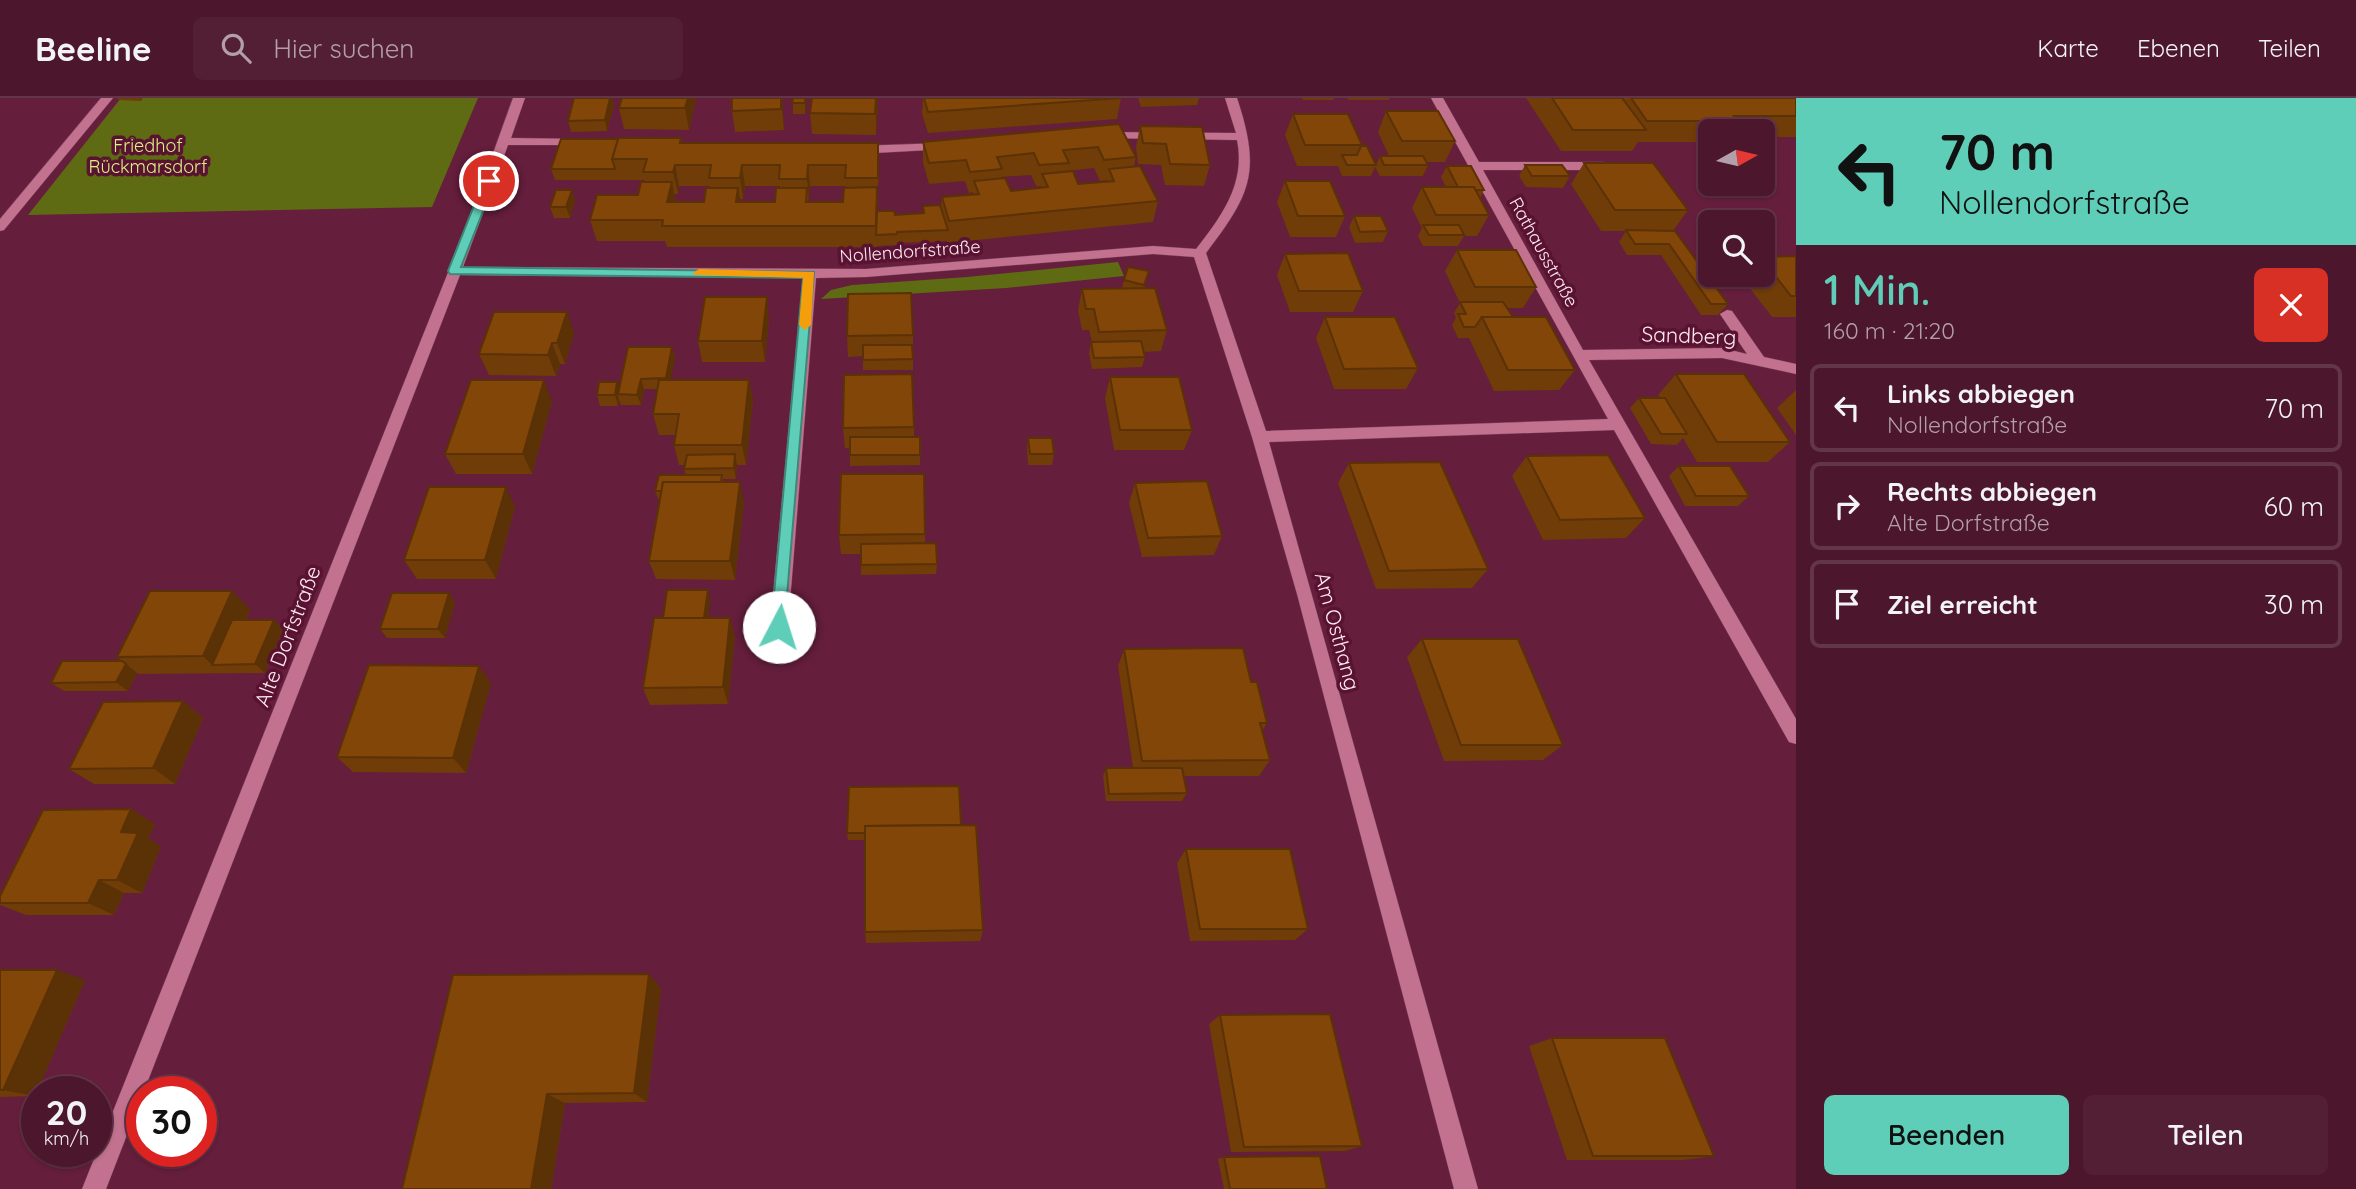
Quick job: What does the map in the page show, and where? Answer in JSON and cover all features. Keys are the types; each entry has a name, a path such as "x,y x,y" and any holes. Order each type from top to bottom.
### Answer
{"street":[{"path":"0,227 107,98"},
{"name":"Alte Dorfstraße","path":"94,1189 454,271 519,98"},
{"path":"1199,253 1238,200 1244,182 1241,137 1231,98"},
{"name":"Rathausstraße","path":"1437,98 1579,355 1796,736"},
{"path":"1088,136 1241,137"},
{"path":"504,141 597,142"},
{"path":"850,150 957,146"},
{"path":"1475,166 1623,166"},
{"name":"Nollendorfstraße","path":"454,271 810,274 880,272 1153,250 1199,253"},
{"name":"Am Osthang","path":"1199,253 1260,437 1466,1189"},
{"path":"779,627 810,274"},
{"path":"1727,314 1759,360"},
{"name":"Sandberg","path":"1579,355 1722,353 1796,369"},
{"path":"1260,437 1618,424"}],"green space":[{"name":"Friedhof Rückmarsdorf","path":"121,98 478,98 432,207 28,215"},
{"path":"1118,262 1124,276 1006,288 821,299 831,290 852,285"}],"building":[{"path":"574,98 610,98 605,120 568,121"},
{"path":"622,98 688,98 685,108 619,108"},
{"path":"732,98 781,98 781,109 732,111"},
{"path":"793,98 805,98 805,103 792,103"},
{"path":"812,98 876,98 875,114 810,113"},
{"path":"924,98 1121,98 928,112"},
{"path":"1552,98 1622,98 1646,130 1573,130"},
{"path":"1631,98 1796,98 1796,116 1647,121"},
{"path":"1386,111 1438,111 1455,141 1402,141"},
{"path":"1293,114 1348,114 1362,145 1305,145"},
{"path":"1119,124 1136,157 1104,160 1098,147 1063,150 1069,163 1039,165 1034,153 997,157 1002,169 970,172 966,160 929,163 923,142"},
{"path":"1140,126 1202,127 1210,165 1170,164 1166,144 1143,143"},
{"path":"618,138 681,138 680,143 878,143 878,178 845,178 846,165 808,165 807,179 779,179 780,165 742,165 740,178 709,178 711,165 675,165 673,172 643,172 647,159 612,159"},
{"path":"561,139 618,139 612,159 615,169 551,169"},
{"path":"1361,146 1367,146 1376,165 1347,165 1342,155 1357,155"},
{"path":"1380,156 1423,156 1428,165 1384,165"},
{"path":"1584,163 1653,163 1688,210 1615,210"},
{"path":"1525,165 1562,165 1570,176 1532,176"},
{"path":"1140,166 1158,201 949,221 942,197 979,194 974,181 1005,178 1011,191 1048,187 1042,174 1073,171 1078,184 1114,181 1109,169"},
{"path":"1447,166 1471,166 1484,190 1458,187"},
{"path":"1285,181 1330,181 1345,216 1298,216"},
{"path":"641,182 672,182 667,202 704,202 706,188 738,188 736,202 775,202 776,188 807,188 806,202 843,202 844,188 877,187 876,226 662,226 663,220 590,220 597,195 638,195"},
{"path":"1422,187 1474,187 1489,215 1436,215"},
{"path":"556,190 572,190 566,207 550,207"},
{"path":"940,205 948,230 876,235 877,211 894,211 895,215 924,213 923,206"},
{"path":"1354,216 1381,216 1388,231 1360,232"},
{"path":"1423,225 1459,225 1464,235 1429,235"},
{"path":"1626,230 1675,231 1698,263 1698,285 1669,244 1635,244"},
{"path":"1457,250 1516,250 1536,287 1475,287"},
{"path":"1348,253 1363,291 1299,291 1285,254"},
{"path":"1796,256 1796,296 1791,296 1775,276 1775,257"},
{"path":"1128,267 1149,271 1144,285 1124,280"},
{"path":"1699,287 1716,287 1728,304 1711,304"},
{"path":"1155,288 1167,330 1099,332 1094,309 1086,309 1082,289"},
{"path":"911,293 913,335 847,336 848,294"},
{"path":"705,297 767,297 762,341 698,341"},
{"path":"1460,302 1503,302 1513,317 1482,317 1475,327 1464,327 1458,314 1466,314"},
{"path":"494,312 567,312 557,343 552,343 548,355 479,354"},
{"path":"1325,317 1395,317 1418,368 1344,369"},
{"path":"1482,317 1546,317 1575,370 1508,370"},
{"path":"1141,341 1145,357 1094,358 1091,342"},
{"path":"863,345 912,345 913,359 863,360"},
{"path":"628,347 672,347 666,378 641,379 637,395 618,394"},
{"path":"912,374 914,427 843,428 844,375"},
{"path":"1676,374 1744,374 1790,442 1717,442"},
{"path":"1110,377 1179,377 1192,430 1120,430"},
{"path":"471,380 544,380 523,454 445,454"},
{"path":"659,380 749,380 742,445 674,445 679,414 653,414"},
{"path":"599,382 617,382 615,395 597,395"},
{"path":"1639,398 1665,398 1687,434 1661,434"},
{"path":"850,437 920,437 920,455 850,455"},
{"path":"1028,438 1052,438 1054,454 1030,454"},
{"path":"735,454 734,468 684,469 687,455"},
{"path":"1608,455 1645,518 1560,520 1527,456"},
{"path":"1440,462 1488,569 1389,571 1349,463"},
{"path":"1679,466 1730,466 1749,496 1696,496"},
{"path":"841,474 924,474 925,534 839,535"},
{"path":"659,475 722,475 721,482 663,482 662,491 655,491"},
{"path":"1207,481 1222,536 1148,538 1135,483"},
{"path":"663,482 740,482 730,561 649,561"},
{"path":"429,487 506,487 485,560 404,560"},
{"path":"936,543 937,564 861,565 861,544"},
{"path":"667,590 708,590 704,618 663,618"},
{"path":"150,591 232,591 203,656 117,657"},
{"path":"392,593 449,593 438,629 380,629"},
{"path":"654,618 730,618 723,687 643,688"},
{"path":"232,620 274,620 255,664 212,665"},
{"path":"1422,639 1518,639 1563,745 1461,745"},
{"path":"1243,648 1251,682 1257,682 1267,723 1260,723 1270,760 1142,761 1124,649"},
{"path":"62,661 122,661 126,664 116,682 51,683"},
{"path":"369,665 479,666 453,758 337,757"},
{"path":"183,701 153,768 69,769 103,702"},
{"path":"1106,768 1182,768 1187,793 1109,794"},
{"path":"959,786 961,825 865,826 865,833 847,833 849,787"},
{"path":"131,809 121,832 138,833 117,880 99,880 88,903 0,903 0,896 43,810"},
{"path":"976,825 983,930 865,932 865,826"},
{"path":"1186,849 1290,849 1308,929 1200,929"},
{"path":"0,970 57,970 3,1090 0,1090"},
{"path":"649,974 634,1093 547,1094 531,1189 402,1189 453,975"},
{"path":"1330,1014 1362,1146 1244,1147 1220,1015"},
{"path":"1552,1038 1665,1038 1714,1156 1593,1156"},
{"path":"1320,1156 1327,1189 1230,1189 1224,1157"}],"slow traffic":[{"path":"699,273 810,274 805,325"}],"route":[{"path":"489,181 454,271 810,274 779,627"}]}
